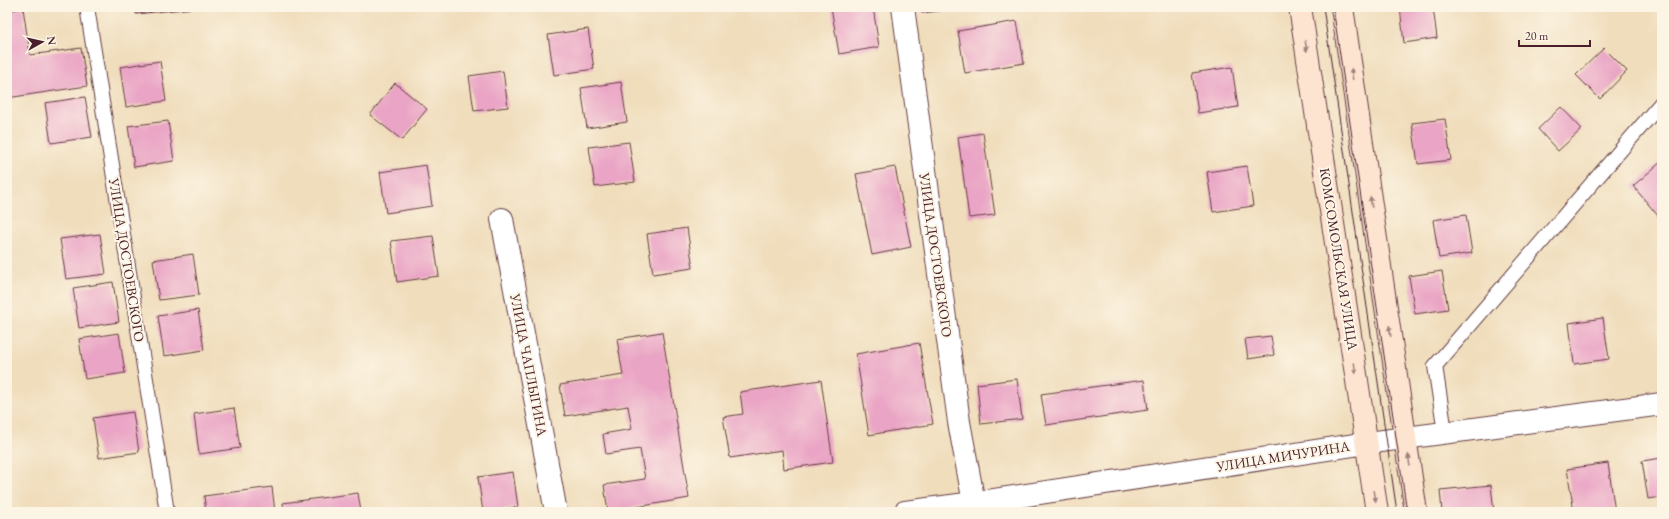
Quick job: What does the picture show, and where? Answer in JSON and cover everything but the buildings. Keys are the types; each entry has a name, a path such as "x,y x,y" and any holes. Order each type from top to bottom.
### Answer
{"main road":[{"name":"КОМСОМОЛЬСКАЯ УЛИЦА","path":"1300,7 1377,512"},
{"path":"1342,7 1416,512"}],"street":[{"name":"УЛИЦА ДОСТОЕВСКОГО","path":"903,7 959,422 974,503"},
{"name":"УЛИЦА ЧАПЛЫГИНА","path":"502,219 556,512"},
{"name":"УЛИЦА МИЧУРИНА","path":"905,512 974,503 1406,437 1662,404"}],"lane":[{"name":"УЛИЦА ДОСТОЕВСКОГО","path":"87,7 167,512"},
{"path":"1445,432 1435,366 1662,102"}],"tram line":[{"path":"1323,7 1397,512"},
{"path":"1333,7 1407,512"}]}
